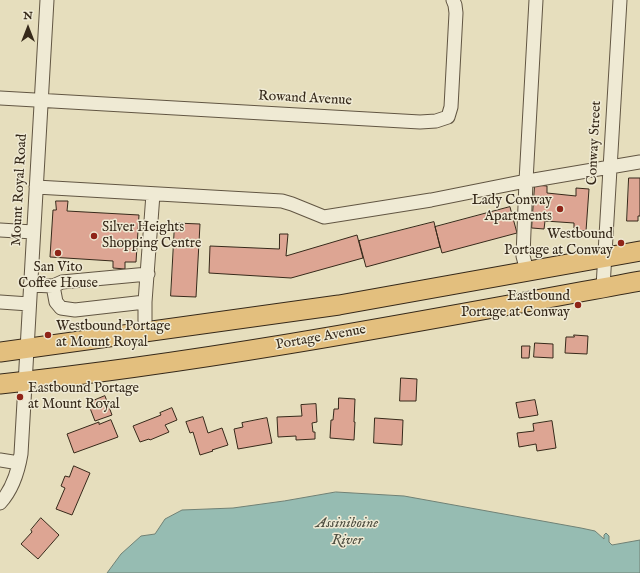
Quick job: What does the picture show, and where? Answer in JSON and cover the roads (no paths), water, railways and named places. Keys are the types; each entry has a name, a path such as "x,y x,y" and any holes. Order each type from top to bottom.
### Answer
{"highway":[{"path":"0,352 339,304 640,251"},
{"name":"Portage Avenue","path":"0,384 84,374 261,348 640,281"}],"street":[{"name":"Mount Royal Road","path":"0,502 5,498 13,484 21,454 47,0"},
{"name":"Rowand Avenue","path":"41,101 420,122 436,121 448,117 451,107 456,13 455,5 452,0"},
{"path":"527,271 523,256 536,0"},
{"name":"Conway Street","path":"603,288 620,0"},
{"path":"0,98 41,101"},
{"path":"36,187 282,201 324,218 640,162"},
{"path":"145,332 145,302 153,194"},
{"path":"0,230 33,232"},
{"path":"30,286 53,286 62,282 148,274"},
{"path":"53,286 56,302 61,308 75,310 145,302"},
{"path":"0,302 29,304"},
{"path":"0,460 19,463"}],"water":[{"name":"Assiniboine River","path":"336,492 404,496 581,528 595,531 604,539 604,535 606,533 609,536 609,542 612,545 640,540 640,573 107,573 121,554 141,536 155,534 165,519 182,510 233,508"}],"place":[{"name":"Lady Conway Apartments","path":"560,209"},
{"name":"Silver Heights Shopping Centre","path":"94,236"},
{"name":"Westbound Portage at Conway","path":"621,243"},
{"name":"San Vito Coffee House","path":"58,253"},
{"name":"Eastbound Portage at Conway","path":"578,305"},
{"name":"Westbound Portage at Mount Royal","path":"48,335"},
{"name":"Eastbound Portage at Mount Royal","path":"20,397"}]}
